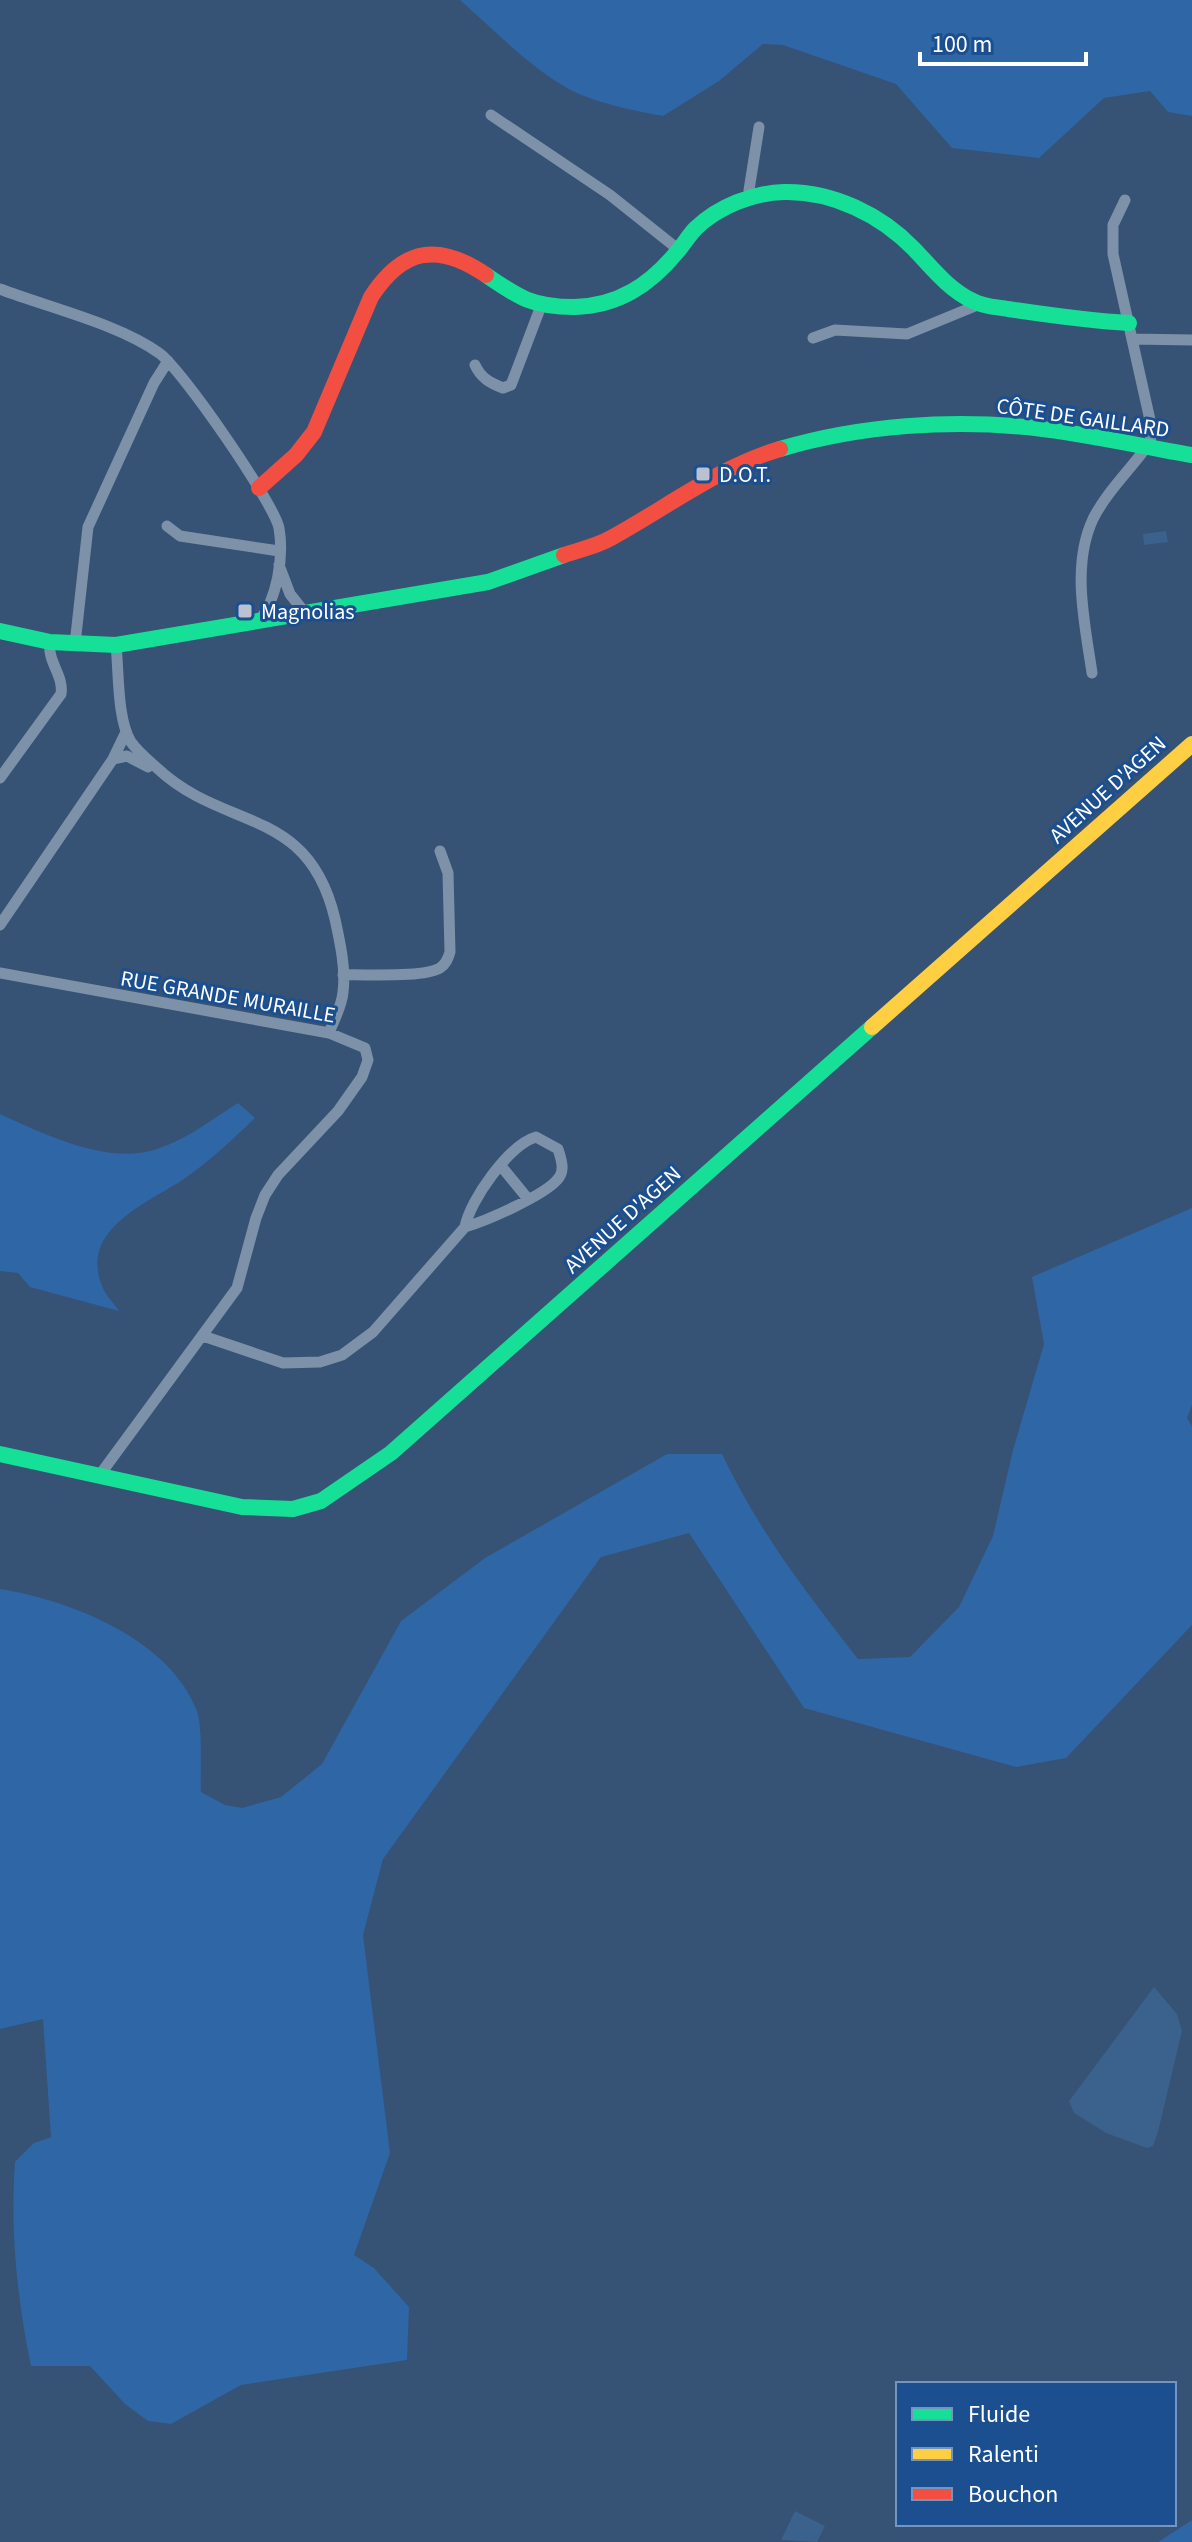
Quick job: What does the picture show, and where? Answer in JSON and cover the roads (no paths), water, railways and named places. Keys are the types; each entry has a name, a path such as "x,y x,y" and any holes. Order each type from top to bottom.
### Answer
{"street":[{"path":"491,115 610,195 679,250"},
{"path":"751,198 749,190 759,127"},
{"path":"259,488 287,464 313,433 337,383 369,299 380,279 397,265 420,255 443,252 466,260 506,289 541,306 588,308 630,295 652,279 696,228 716,213 767,194 797,193 861,209 883,220 914,248 939,277 981,304 1192,340"},
{"path":"1092,673 1082,597 1083,557 1092,521 1106,498 1147,449 1152,429 1113,254 1113,225 1125,200"},
{"path":"0,289 133,337 168,361 193,393 259,488 277,521 279,557 272,602 258,622"},
{"path":"813,338 835,330 907,334 981,304"},
{"path":"475,365 479,374 488,381 503,388 511,385 541,306"},
{"path":"75,644 88,527 154,383 168,361"},
{"name":"CÔTE DE GAILLARD","path":"0,631 50,642 116,645 488,582 608,540 739,464 824,436 890,427 999,425 1037,428 1192,455"},
{"path":"167,526 180,536 279,557"},
{"path":"279,557 290,594 305,613"},
{"path":"0,778 61,694 61,682 49,657 50,642"},
{"path":"116,645 126,732 140,752 172,782"},
{"path":"0,925 113,759 126,732"},
{"name":"AVENUE D'AGEN","path":"0,1454 228,1504 293,1509 321,1501 391,1453 1192,744"},
{"path":"113,759 127,756 207,801 280,833 295,844 320,878 332,906 339,937 343,993 329,1033"},
{"path":"343,975 428,973 442,967 447,961 450,952 448,873 440,851"},
{"name":"RUE GRANDE MURAILLE","path":"2,970 329,1033 365,1048 368,1060 362,1077 328,1123 278,1175 265,1195 237,1288 99,1476"},
{"path":"203,1336 283,1363 320,1362 342,1355 373,1332 465,1227 528,1199 559,1179 563,1165 558,1149 545,1140 531,1138 501,1166 475,1199 465,1227"},
{"path":"501,1166 528,1199"}],"place":[{"name":"D.O.T.","path":"703,474"},
{"name":"Magnolias","path":"245,611"}]}
